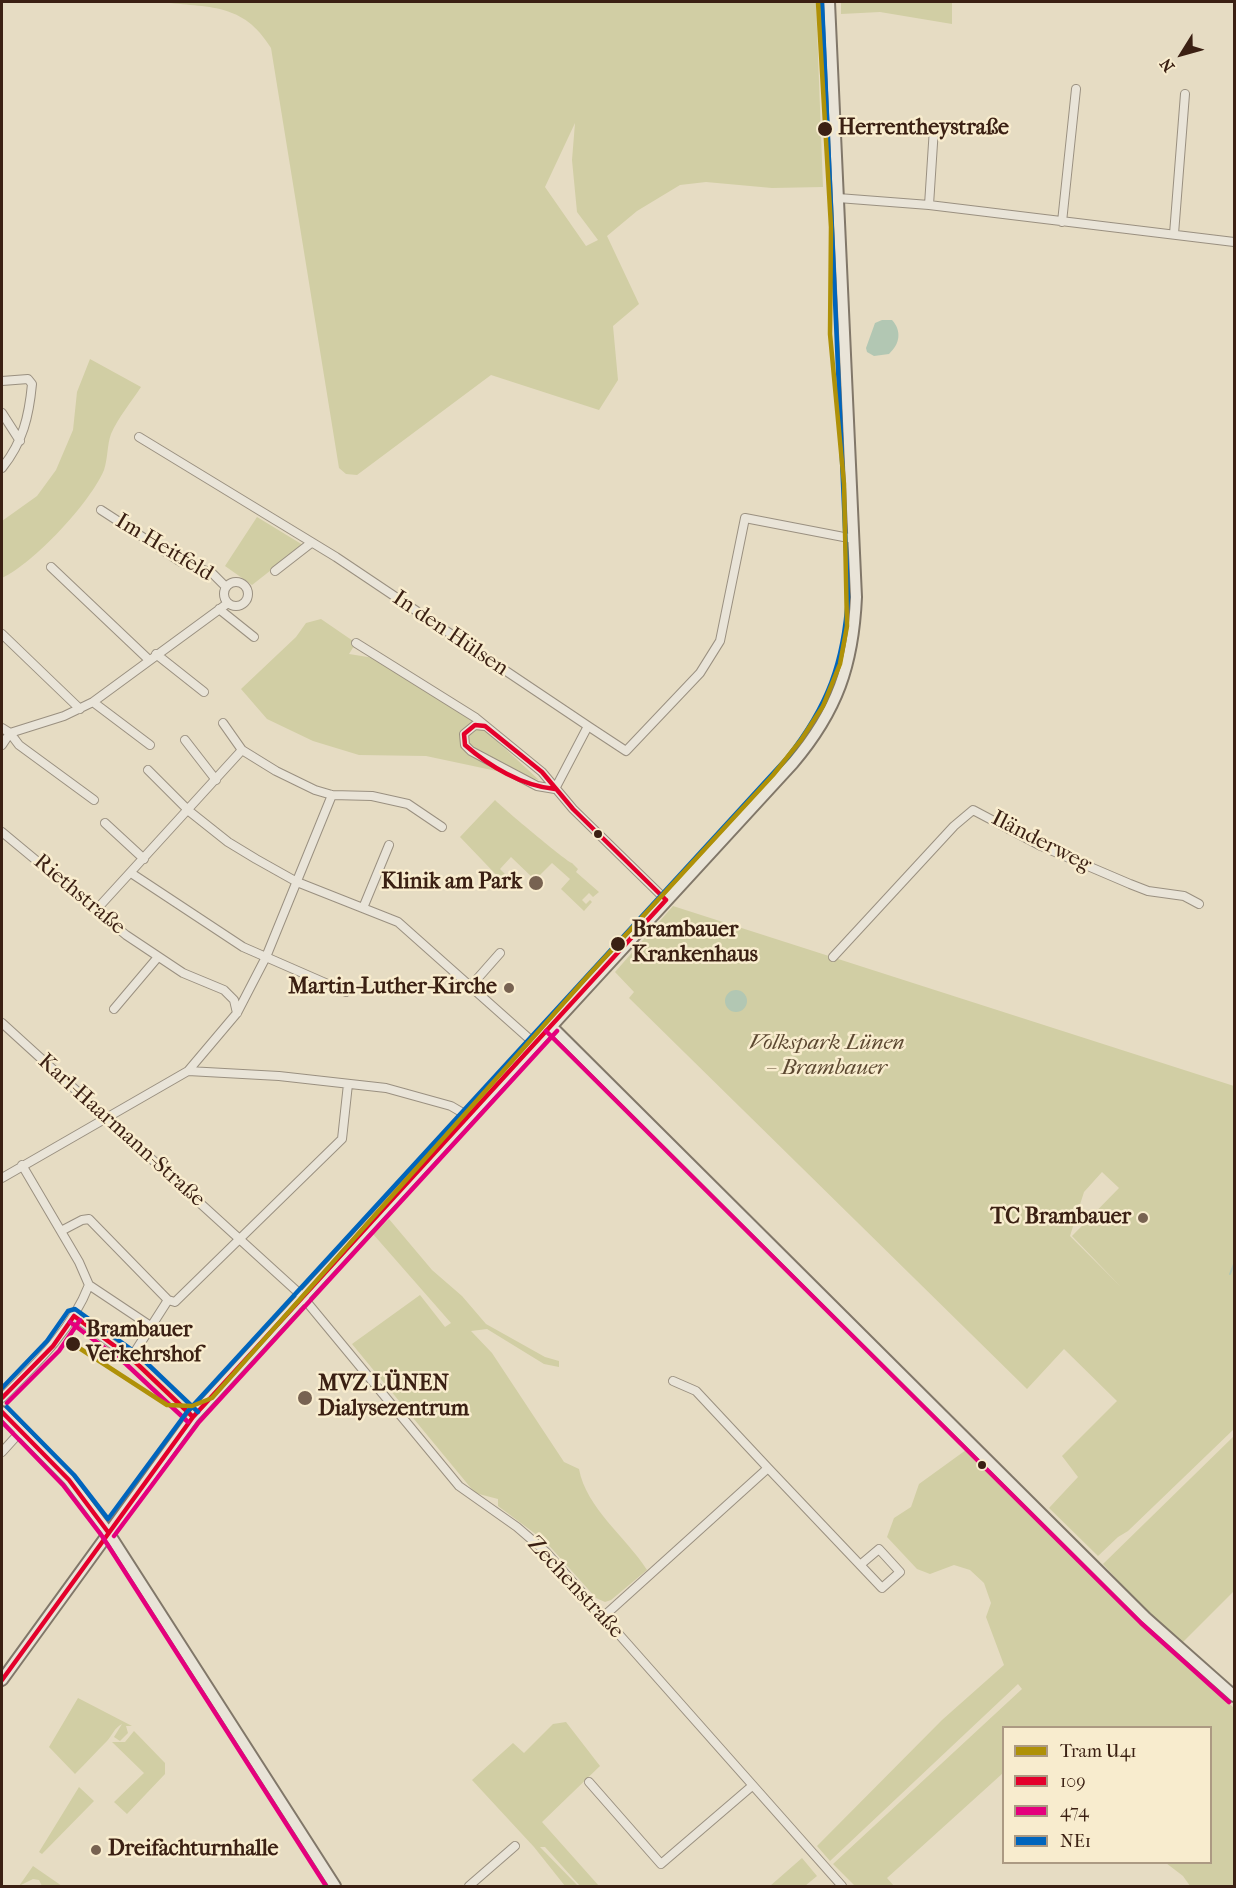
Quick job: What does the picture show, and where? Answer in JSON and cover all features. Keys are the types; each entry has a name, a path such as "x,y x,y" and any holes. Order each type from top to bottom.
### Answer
{"main road":[{"path":"2,1680 194,1417 534,1043 793,763 832,706 848,666 853,639 856,597 829,2"},
{"path":"551,1026 1146,1618 1234,1696"},
{"path":"2,1412 69,1480 108,1532 335,1887"}],"street":[{"path":"1062,222 1076,90"},
{"path":"1173,234 1185,94"},
{"path":"929,205 934,128"},
{"path":"838,198 929,205 1234,242"},
{"path":"2,381 28,379 32,384 28,419 20,441 2,468"},
{"path":"2,413 20,441"},
{"name":"In den Hülsen","path":"139,437 312,543 626,752 700,673 720,641 745,518 854,539"},
{"name":"Im Heitfeld","path":"101,510 182,562 212,573 226,586"},
{"path":"275,571 312,543"},
{"path":"51,567 148,659"},
{"name":"Im Heitfeld","path":"232,582 240,582 248,593 243,604 235,606 228,603 224,597 226,586 232,582"},
{"name":"Im Heitfeld","path":"10,733 81,709 93,702 148,659 228,603"},
{"name":"Im Heitfeld","path":"219,609 254,637"},
{"path":"2,634 81,709"},
{"path":"356,643 485,726 542,772 555,789 666,900"},
{"path":"156,654 204,692"},
{"path":"93,702 150,745"},
{"path":"222,723 242,750 276,771 332,795 372,796 408,804 442,827"},
{"path":"485,726 469,728 464,734 465,745 481,758 516,776 546,789 555,789"},
{"path":"555,789 588,726"},
{"path":"2,728 10,733 20,745 94,800"},
{"path":"2,745 10,733"},
{"path":"185,741 216,780"},
{"path":"96,910 189,811 242,750"},
{"path":"148,770 189,811 228,842 297,882 398,922 534,1043"},
{"path":"2,1178 188,1071 237,1013 266,957 332,795"},
{"name":"Iländerweg","path":"833,957 954,826 973,810 1041,846 1130,884 1148,891 1184,896 1199,904"},
{"path":"105,823 144,859"},
{"name":"Riethstraße","path":"2,832 96,910 158,957 183,973 224,990 234,1000 237,1013"},
{"path":"363,908 389,845"},
{"path":"131,873 243,947 346,992"},
{"path":"470,987 500,953"},
{"path":"114,1009 158,957"},
{"name":"Karl-Haarmann-Straße","path":"2,1023 303,1297"},
{"path":"188,1071 386,1088 451,1106 468,1116"},
{"path":"74,1316 131,1358 172,1301 240,1239 342,1139 348,1084"},
{"path":"2,1398 53,1346 74,1316 89,1285 88,1277 22,1165"},
{"path":"61,1231 82,1220 89,1219 172,1301"},
{"path":"89,1285 152,1327"},
{"name":"Zechenstraße","path":"303,1297 459,1486 534,1540 842,1887"},
{"path":"672,1381 696,1391 860,1565 882,1587 900,1572 879,1549 860,1565"},
{"path":"2,1452 21,1431"},
{"path":"603,1617 768,1468"},
{"path":"589,1782 661,1864 752,1785"},
{"path":"469,1887 515,1846"}],"green space":[{"path":"161,2 816,2 823,187 772,188 706,182 680,185 637,211 607,236 639,304 613,326 618,380 599,410 491,375 357,475 346,474 339,468 271,48 249,22 237,15 210,7","holes":["575,123 572,160 577,212 598,240 586,246 545,187"]},
{"path":"841,2 952,2 952,24 880,12 841,14"},
{"path":"90,359 141,387 114,428 104,470 87,499 45,546 2,578 2,521 37,496 56,470 73,430 77,392"},
{"path":"257,517 303,545 252,585 225,566"},
{"path":"321,619 356,643 349,654 374,658 475,721 539,780 426,756 359,755 313,741 267,719 241,689 296,637 306,623"},
{"path":"495,800 572,863 578,869 576,872 599,892 593,897 589,893 582,900 586,904 590,900 592,902 584,911 561,889 570,879 552,863 535,880 511,857 500,869 510,879 505,884 460,837"},
{"name":"Volkspark Lünen – Brambauer","path":"673,906 1234,1086 1234,1429 1128,1531 1098,1556 1049,1508 1078,1477 1062,1456 1117,1401 1064,1349 1027,1389 629,998 634,992 615,972","holes":["1102,1172 1119,1188 1072,1236 1121,1287 1070,1236 1084,1192"]},
{"path":"389,1219 432,1270 462,1296 486,1324 545,1357 559,1361 559,1367 544,1364 487,1329 471,1331 492,1353 564,1462 579,1469 583,1483 598,1510 647,1570 611,1600 605,1602 596,1598 545,1541 498,1506 498,1499 475,1493 352,1344 420,1295 445,1327 451,1323 373,1234"},
{"path":"1234,1436 1234,1591 1181,1644 1150,1616 1103,1564"},
{"path":"966,1450 1142,1624 1234,1708 1234,1886 1190,1886 1183,1876 1167,1864 1212,1864 1212,1726 1002,1726 1002,1774 887,1878 894,1886 855,1886 833,1864 1022,1689 1018,1684 830,1861 817,1846 942,1720 1004,1665 986,1617 991,1603 984,1583 970,1570 954,1565 930,1574 917,1569 887,1537 894,1518 911,1507 919,1484"},
{"path":"78,1698 132,1726 126,1726 128,1733 120,1741 114,1737 122,1724 119,1726 75,1774 49,1747"},
{"path":"566,1722 600,1766 542,1822 599,1886 580,1886 545,1847 540,1847 578,1886 565,1886 534,1847 472,1780 513,1743 524,1753 553,1724"},
{"path":"134,1731 165,1763 165,1774 127,1814 114,1802 144,1773 112,1742 125,1742"},
{"path":"79,1787 94,1801 42,1854 39,1852"},
{"path":"802,1858 817,1876 805,1886 770,1886"},
{"path":"33,1866 62,1886 42,1886 39,1880 33,1879 19,1886"}],"shaded area":[{"path":"892,320 895,324 898,333 897,342 889,354 874,356 867,352 866,348 875,323"},
{"path":"736,990 744,993 747,1001 744,1009 736,1012 728,1009 725,1001 728,993"}],"waterway":[{"path":"1230,1274 1234,1264"}],"tram line":[{"name":"U41","path":"73,1344 167,1405 192,1406 212,1398 586,978 773,775 801,740 823,706 840,664 847,626 844,484 830,334 831,227 818,2"}],"transit line":[{"name":"NE1","path":"7,1407 74,1475 108,1519 187,1412 787,758 813,720 838,663 848,597 822,2"},
{"name":"109","path":"555,789 530,784 495,767 465,745 464,734 475,725 485,726 542,772 573,809 666,900"},
{"name":"109","path":"2,1680 193,1417 666,900"},
{"name":"474","path":"546,1031 1141,1623 1229,1702"},
{"name":"474","path":"114,1536 199,1422 557,1031"},
{"name":"NE1","path":"2,1388 47,1341 68,1311 75,1309 135,1352 198,1412"},
{"name":"109","path":"74,1316 131,1358 193,1417"},
{"name":"109","path":"2,1398 53,1346 74,1316"},
{"name":"474","path":"7,1403 59,1351 80,1320"},
{"name":"474","path":"70,1322 126,1364 188,1422"},
{"name":"109","path":"2,1412 69,1480 108,1532"},
{"name":"474","path":"2,1422 63,1485 102,1536 326,1886"}],"place":[{"name":"Herrentheystraße","path":"825,129"},
{"name":"Klinik am Park","path":"536,883"},
{"name":"Brambauer Krankenhaus","path":"618,944"},
{"name":"Martin-Luther-Kirche","path":"509,988"},
{"name":"TC Brambauer","path":"1143,1218"},
{"name":"Brambauer Verkehrshof","path":"73,1344"},
{"name":"MVZ LÜNEN Dialysezentrum","path":"305,1398"},
{"name":"Dreifachturnhalle","path":"96,1850"}]}
